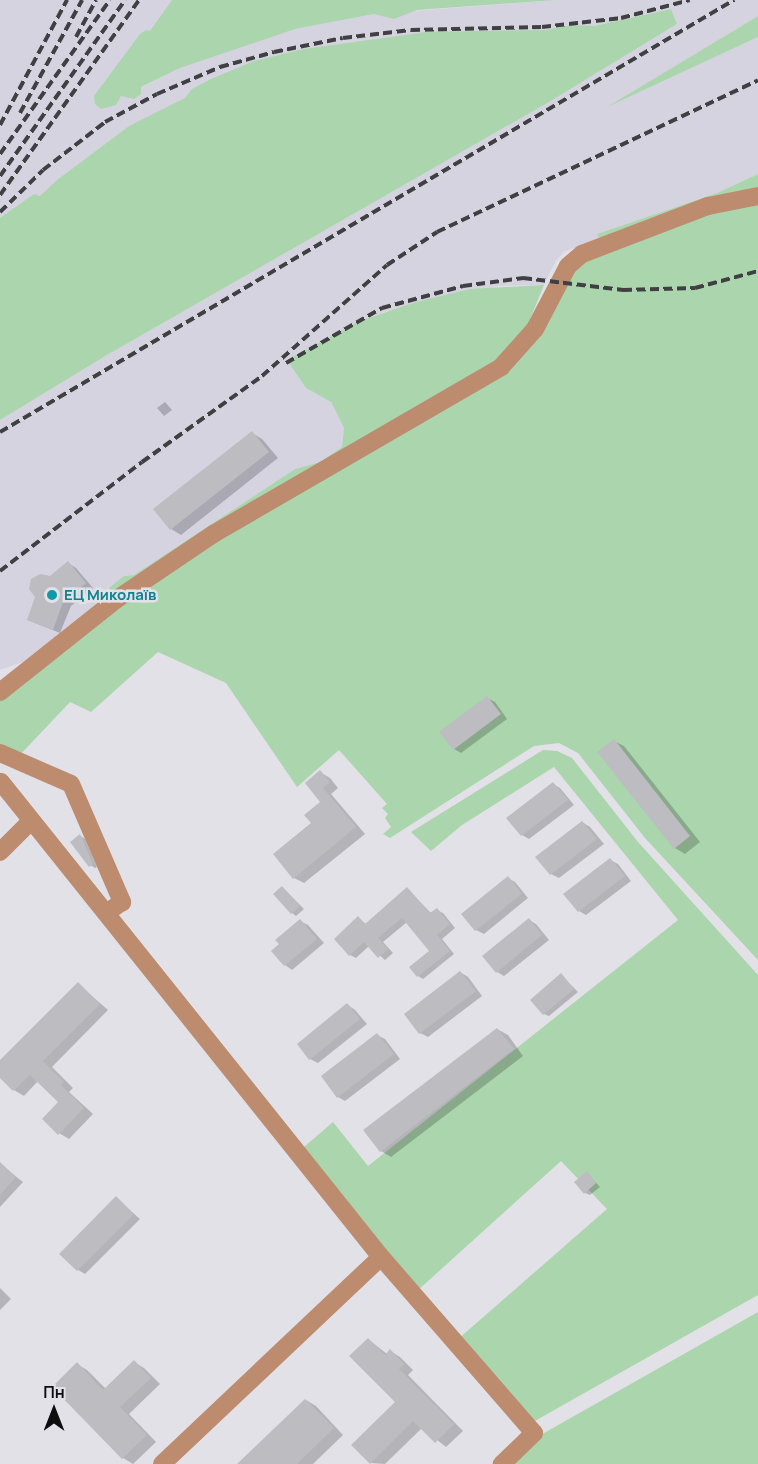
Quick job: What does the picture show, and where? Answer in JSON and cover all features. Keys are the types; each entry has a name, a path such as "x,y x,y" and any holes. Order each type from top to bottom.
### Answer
{"street":[{"path":"0,692 117,599 215,532 501,367 535,329 568,266 582,254 708,206 758,196"},
{"path":"0,753 71,784 122,902 106,913"},
{"path":"1,782 381,1257 534,1433 502,1464"},
{"path":"0,852 31,821"},
{"path":"162,1464 381,1257"}],"shaded area":[{"path":"0,0 172,0 165,11 136,90 180,68 242,44 295,29 374,14 557,0 758,0 758,16 614,103 758,37 758,174 717,193 597,234 599,238 564,252 556,261 544,285 499,286 385,312 357,322 288,360 306,388 331,402 344,428 342,447 320,462 295,469 134,575 124,576 100,604 23,662 0,670 0,420 107,355 549,102 677,24 670,9 594,26 545,30 129,126 57,180 0,236"}],"green space":[{"path":"172,0 557,0 417,10 394,19 374,14 295,29 180,68 141,87 141,94 134,99 121,96 116,105 101,109 95,104 94,96 140,34 146,30 150,31"},
{"path":"671,9 677,24 549,102 107,355 0,420 0,218 34,194 40,196 57,180 129,126 185,98 192,89 211,79 254,61 304,49 426,32 545,30 573,25 594,26"},
{"path":"758,16 758,37 607,107"},
{"path":"758,174 758,196 599,238 597,234 717,193"},
{"path":"758,201 758,960 645,838 578,753 559,743 534,746 390,838 383,834 391,827 385,818 388,814 382,808 387,804 339,750 297,787 226,683 158,652 91,712 70,702 18,757 0,749 0,695 121,604 217,536 504,369 563,272 687,213"},
{"path":"544,285 529,322 498,362 100,604 99,596 124,576 134,575 295,469 320,462 342,447 344,428 331,402 306,388 287,360 357,322 416,302 470,289"},
{"path":"543,750 557,751 572,758 638,842 758,975 758,1295 533,1422 457,1340 607,1209 561,1161 417,1291 304,1147 333,1122 368,1166 678,920 554,767 462,825 431,851 411,832"},
{"path":"758,1312 758,1464 509,1464 537,1437"}],"building":[{"path":"252,431 269,452 170,530 153,509"},
{"name":"ЕЦ Миколаїв","path":"68,561 86,583 63,602 53,630 27,620 35,597 29,589 31,579 40,574 50,576"},
{"path":"487,696 501,714 453,750 439,732"},
{"path":"614,739 690,836 674,849 597,752"},
{"path":"320,770 330,782 323,788 356,827 293,879 273,854 311,823 304,815 320,802 305,783"},
{"path":"553,782 568,800 521,836 506,818"},
{"path":"582,821 597,839 550,875 535,857"},
{"path":"80,834 93,864 89,867 70,842"},
{"path":"610,858 625,876 578,912 563,894"},
{"path":"508,876 522,894 475,931 461,914"},
{"path":"282,886 300,906 291,914 273,894"},
{"path":"407,887 430,913 437,908 450,924 437,935 450,951 417,977 409,967 429,951 402,918 378,938 388,949 378,958 364,942 349,956 334,939 358,916 365,924"},
{"path":"529,918 542,935 496,973 482,956"},
{"path":"300,919 317,939 284,966 271,951 279,944 275,940"},
{"path":"460,971 476,991 419,1034 404,1014"},
{"path":"561,973 574,989 543,1015 530,1000"},
{"path":"78,982 100,1004 43,1061 64,1082 61,1085 84,1108 58,1135 42,1119 58,1102 30,1075 13,1091 0,1078 0,1060"},
{"path":"347,1003 360,1019 309,1060 297,1044"},
{"path":"497,1028 514,1049 380,1152 363,1130"},
{"path":"377,1033 394,1054 337,1098 321,1076"},
{"path":"0,1162 16,1177 0,1195"},
{"path":"587,1171 596,1183 584,1194 574,1182"},
{"path":"116,1196 134,1214 77,1271 59,1254"},
{"path":"368,1338 385,1355 390,1349 404,1364 399,1369 454,1424 435,1443 413,1421 370,1464 351,1445 395,1402 349,1356"},
{"path":"134,1360 151,1378 120,1407 147,1435 122,1459 52,1387 77,1362 103,1390"},
{"path":"305,1399 334,1428 297,1464 237,1464"}],"railway":[{"path":"0,125 67,0"},
{"path":"20,113 82,0"},
{"path":"76,37 96,0"},
{"path":"0,154 110,0"},
{"path":"0,176 125,0"},
{"path":"0,195 139,0"},
{"path":"0,212 43,170 105,122 157,94 220,67 274,52 343,38 411,30 542,27 621,18 690,0"},
{"path":"0,432 734,0"},
{"path":"0,571 142,462 262,376 387,265 437,232 758,80"},
{"path":"286,363 382,308 463,286 523,278 623,290 695,288 758,271"}],"place":[{"name":"ЕЦ Миколаїв","path":"52,595"}]}
